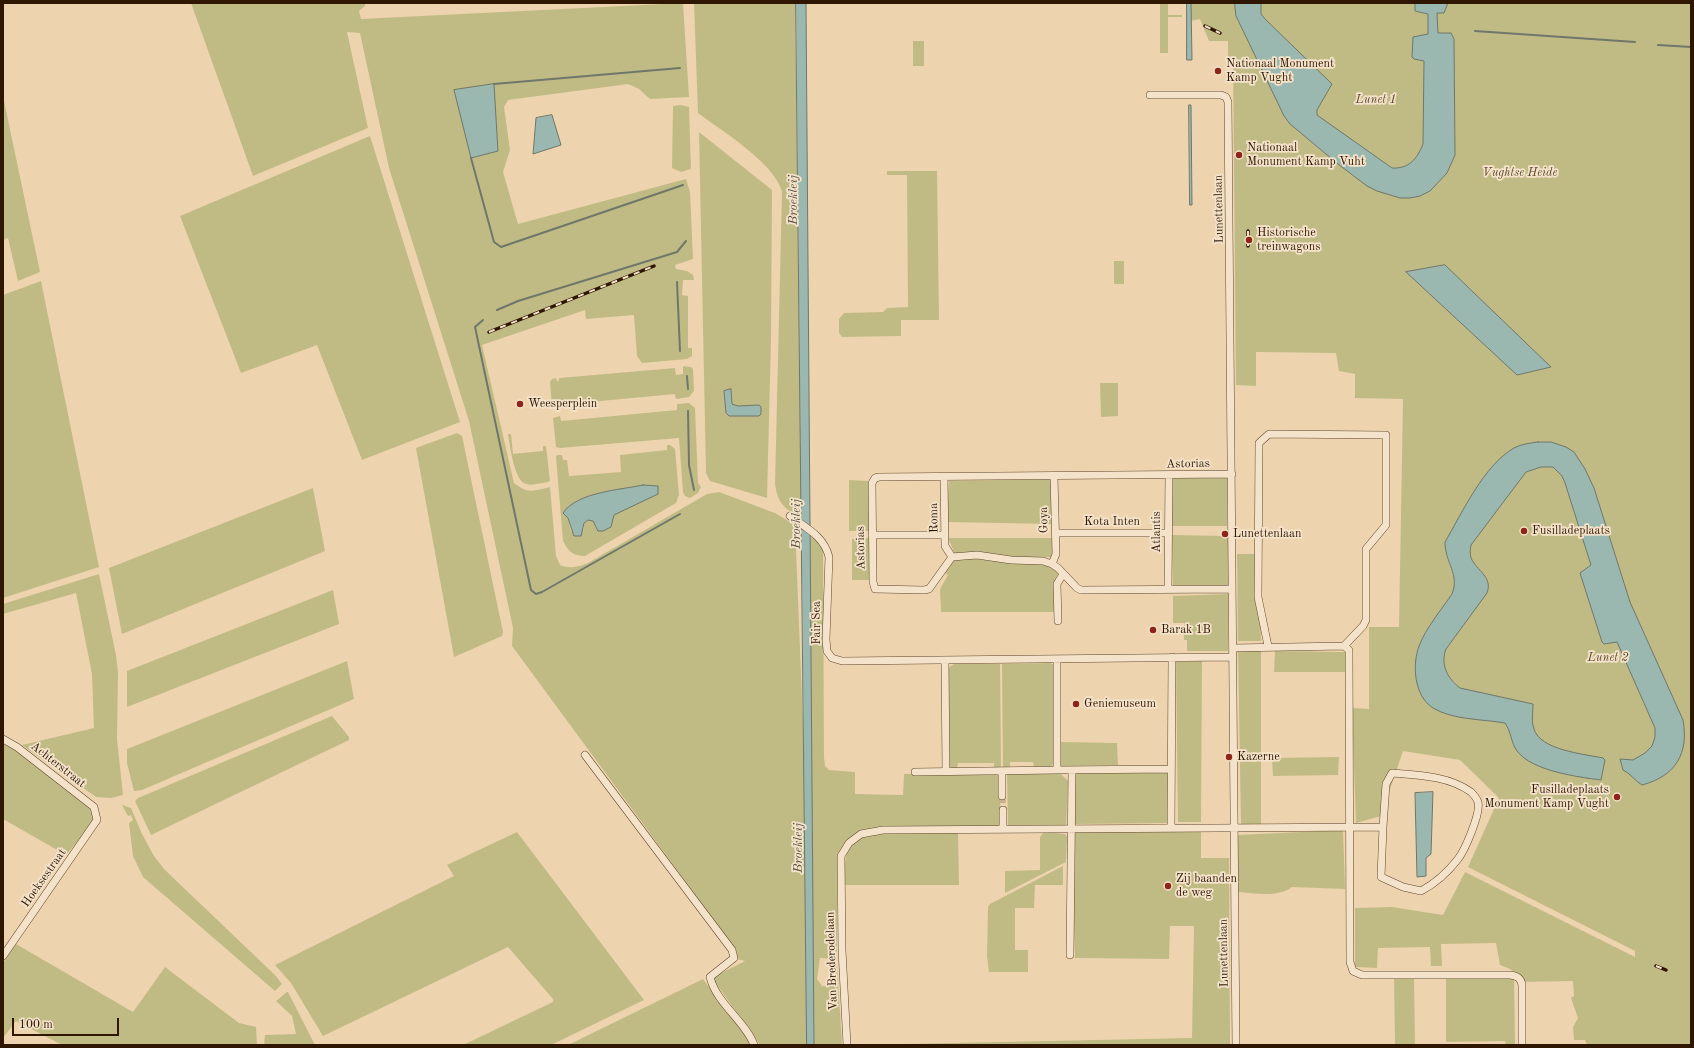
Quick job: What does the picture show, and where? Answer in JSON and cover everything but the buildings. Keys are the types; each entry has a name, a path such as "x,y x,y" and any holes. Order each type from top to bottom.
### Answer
{"street":[{"name":"Lunettenlaan","path":"1150,95 1221,96 1226,97 1228,102 1232,474 1230,530 1233,648 1236,1045"},
{"path":"1268,646 1258,597 1259,443 1269,434 1386,435 1386,525 1366,550 1366,620 1363,626 1344,646"},
{"name":"Astorias","path":"952,557 929,589 875,589 872,582 872,483 875,478 944,476 1232,474"},
{"name":"Atlantis","path":"1168,589 1169,475"},
{"name":"Roma","path":"944,476 945,546 952,557"},
{"name":"Goya","path":"1052,564 1056,554 1054,476"},
{"name":"Fair Sea","path":"790,516 825,543 829,557 826,639 828,651 832,658 842,661 945,660"},
{"name":"Kota Inten","path":"1056,533 1168,532"},
{"path":"872,535 945,535"},
{"path":"952,557 977,555 1011,560 1043,561 1052,564 1081,590 1232,589"},
{"path":"1058,621 1057,584 1063,574"},
{"path":"1233,648 1268,646 1344,646 1349,650 1350,962 1353,971 1362,975 1510,974 1517,976 1522,985 1522,1045"},
{"path":"946,771 945,660 1233,657"},
{"path":"1171,828 1172,658"},
{"path":"1057,659 1057,770"},
{"name":"Achterstraat","path":"3,739 22,751 94,807 96,811"},
{"path":"585,755 732,950 734,958 710,977 719,997 754,1045"},
{"path":"915,772 1171,769"},
{"path":"1070,955 1070,828 1072,770"},
{"path":"1002,771 1002,796"},
{"path":"1392,773 1451,781 1472,793 1478,801 1478,810 1459,858 1436,882 1421,891 1403,887 1381,877 1383,827 1386,784 1392,773"},
{"path":"1002,810 1003,829"},
{"name":"Hoeksestraat","path":"3,956 96,824 96,811"},
{"name":"Van Brederodelaan","path":"847,1045 840,876 841,856 843,850 849,842 861,834 883,830 1383,827"}],"green space":[{"path":"191,3 365,3 365,6 359,11 361,19 683,3 689,97 650,99 639,89 628,84 508,100 504,107 510,150 503,172 518,224 686,179 690,192 693,259 675,265 676,269 687,271 693,275 694,280 683,280 682,295 688,296 688,348 692,348 692,356 687,359 642,363 637,356 634,315 586,319 585,310 482,345 514,483 523,489 531,491 550,487 556,556 560,565 574,567 588,563 707,494 719,492 775,513 795,525 808,847 807,531 820,543 823,550 825,766 829,770 855,772 855,794 903,795 904,774 999,775 1001,827 881,827 860,831 851,837 837,854 837,959 820,958 817,979 822,986 831,986 833,983 834,969 837,965 842,1045 760,1045 712,978 745,961 737,959 737,952 733,946 512,646 513,628 469,421 389,168 360,33 347,32 368,128 253,176"},
{"path":"694,3 795,3 802,519 783,505 778,497 775,484 782,191 777,180 758,158 698,113"},
{"path":"1160,3 1168,3 1168,15 1182,15 1182,17 1168,17 1168,53 1160,53"},
{"name":"Vughtse Heide","path":"1191,3 1691,3 1691,1045 1587,1045 1585,1040 1574,1040 1573,1027 1578,1018 1571,998 1574,996 1573,981 1520,982 1515,973 1500,965 1496,943 1441,944 1442,966 1431,966 1430,947 1378,948 1377,968 1355,967 1355,908 1392,907 1443,915 1465,872 1635,957 1635,951 1468,867 1499,798 1460,760 1403,751 1381,816 1356,823 1352,708 1369,709 1369,627 1399,627 1403,399 1355,398 1355,374 1339,371 1336,353 1256,352 1256,386 1236,385 1233,59 1228,59 1228,41 1209,41 1200,19 1191,21"},
{"path":"913,41 924,41 924,66 913,66"},
{"path":"3,96 40,272 18,281 8,238 3,240"},
{"path":"681,105 689,107 691,169 681,172 672,168 673,106"},
{"path":"699,132 772,190 771,340 767,498 710,481 706,473","holes":["731,390 732,404 738,406 759,405 729,416 726,413 724,391"]},
{"path":"370,136 460,422 362,460 317,345 241,373 180,216"},
{"path":"887,171 937,171 939,320 901,320 901,336 842,337 839,333 839,319 844,313 883,312 887,308 908,307 907,175 887,175"},
{"path":"1114,261 1124,261 1124,284 1114,284"},
{"path":"41,281 99,567 3,598 3,295"},
{"path":"683,366 691,367 693,369 694,391 689,397 676,399 675,394 558,405 558,410 552,407 550,382 552,379 556,378 557,381 559,381 559,378 675,368 676,375 683,374"},
{"path":"1100,383 1118,383 1118,416 1101,417"},
{"path":"689,403 695,408 698,483 701,487 698,493 690,498 685,496 683,492 679,438 560,448 556,447 553,418 560,416 561,421 677,410 677,404"},
{"path":"457,433 462,436 503,632 502,636 454,657 416,448"},
{"path":"508,434 511,434 513,454 543,451 543,446 546,446 550,481 531,485 522,481 518,476 513,462"},
{"path":"667,445 670,445 675,449 679,495 676,503 585,556 574,554 567,548 563,541 557,455 562,455 563,460 567,460 569,476 621,472 620,455 667,450","holes":["612,492 614,515 611,527 596,525 593,521 588,520 584,523 583,531 571,531 568,518 576,501 600,493"]},
{"path":"1173,478 1227,478 1227,526 1172,526"},
{"path":"849,480 868,481 869,531 849,531"},
{"path":"1052,480 1053,524 947,522 949,481"},
{"path":"313,488 325,551 122,634 109,568"},
{"path":"1172,535 1228,536 1228,585 1173,585"},
{"path":"870,538 869,580 852,580 852,539"},
{"path":"948,538 1053,538 1053,557 1011,557 978,553 955,554"},
{"path":"1237,554 1258,554 1261,641 1238,641"},
{"path":"964,557 1040,563 1052,566 1058,573 1055,580 1056,612 941,612 940,589 948,575 944,572 952,562"},
{"path":"99,574 116,655 118,673 117,739 123,795 111,798 96,797 22,745 94,728 92,674 76,593 3,614 3,604"},
{"path":"333,590 339,624 127,707 127,671"},
{"path":"1228,594 1228,651 1187,651 1187,640 1184,640 1184,623 1173,623 1173,596"},
{"path":"1238,651 1261,651 1261,825 1241,825"},
{"path":"1275,651 1346,652 1345,672 1274,672"},
{"path":"347,661 354,699 142,790 134,791 127,763 127,749"},
{"path":"1202,661 1201,822 1178,822 1176,662"},
{"path":"1050,663 1054,665 1056,762 1050,767 1034,767 1033,762 1010,762 1010,768 1003,768 1002,664"},
{"path":"954,664 1000,664 1001,768 994,768 994,763 958,763 957,769 949,767 948,668"},
{"path":"332,716 349,737 349,740 151,835 135,801 138,798"},
{"path":"3,742 24,755 68,788 81,799 94,816 91,825 66,855 3,819"},
{"path":"1061,742 1117,743 1118,765 1061,766"},
{"path":"1339,757 1338,775 1273,776 1272,758"},
{"path":"1168,771 1167,823 1075,824 1075,773"},
{"path":"1060,773 1068,781 1066,825 1008,825 1007,774"},
{"path":"122,805 131,808 142,834 154,856 164,869 275,975 282,984 275,991 143,877 133,856 129,823 133,820 131,815 128,816"},
{"path":"1343,830 1345,889 1292,887 1280,893 1273,894 1238,892 1238,835"},
{"path":"1201,831 1201,858 1229,858 1230,1045 855,1045 1192,1038 1194,926 1170,926 1169,959 1075,958 1074,924 1071,914 1072,832"},
{"path":"517,832 644,1000 551,1045 463,1045 553,1002 553,999 508,947 323,1036 291,983 275,965 454,876 447,865"},
{"path":"958,832 959,885 845,885 847,852 856,841 863,837 873,833"},
{"path":"1044,832 1065,834 1067,837 1066,862 1005,893 1005,871 1040,870 1040,837"},
{"path":"1063,866 1063,885 1035,885 1034,908 1015,908 1015,950 1028,950 1028,972 989,972 987,956 988,907 990,904"},
{"path":"16,944 133,1012 165,967 239,1023 256,1027 257,1045 62,1045 16,1021 3,1038 3,963"},
{"path":"1446,974 1514,978 1515,1045 1506,1045 1505,1041 1446,1042"},
{"path":"1394,976 1414,977 1415,1045 1395,1045"},
{"path":"703,979 752,1045 568,1045"},
{"path":"287,992 315,1045 264,1045 265,1035 296,1034 292,1016 276,1001"}],"water":[{"path":"796,3 806,3 814,1045 807,1045"},
{"path":"1187,3 1191,3 1192,60 1187,60"},
{"path":"1235,3 1261,3 1261,14 1265,19 1332,84 1317,110 1317,115 1392,168 1398,168 1412,162 1423,144 1424,61 1414,59 1412,57 1413,37 1428,34 1428,14 1415,11 1415,3 1448,3 1444,13 1437,13 1438,33 1451,33 1454,39 1455,155 1447,173 1430,191 1420,196 1400,198 1377,191 1367,186 1338,164 1290,124 1284,116 1236,16"},
{"path":"494,84 498,151 471,158 454,90"},
{"path":"1189,105 1191,105 1192,205 1190,205"},
{"path":"552,115 561,145 533,154 536,118"},
{"path":"1445,265 1551,367 1517,375 1406,272"},
{"path":"731,389 732,404 738,406 759,405 761,407 761,414 759,416 729,416 726,413 724,391"},
{"path":"1538,442 1551,442 1566,447 1574,452 1585,469 1594,488 1630,602 1683,720 1684,743 1678,762 1664,776 1642,785 1623,770 1620,759 1633,760 1645,753 1652,746 1655,737 1655,728 1617,642 1604,644 1602,642 1580,573 1591,565 1565,483 1562,476 1553,467 1541,467 1526,472 1471,545 1471,558 1484,574 1488,583 1487,593 1446,649 1444,661 1446,671 1460,688 1533,704 1532,717 1534,729 1538,736 1545,742 1564,750 1603,758 1605,760 1601,780 1568,775 1533,764 1517,751 1505,723 1459,717 1441,712 1427,703 1418,688 1415,671 1419,646 1430,626 1452,594 1454,587 1453,574 1447,556 1445,542 1466,504 1483,478 1493,466 1514,448"},
{"path":"643,485 658,486 658,494 614,515 611,527 603,531 598,531 593,521 588,520 584,523 581,536 574,536 568,518 563,513 578,500 600,493"},
{"path":"1433,792 1431,854 1426,858 1426,876 1417,877 1415,793"}],"waterway":[{"path":"1475,31 1635,42"},
{"path":"1658,45 1691,47"},
{"path":"494,84 680,68"},
{"path":"471,158 494,242 501,247 683,185"},
{"path":"497,310 518,301 677,252 686,241"},
{"path":"677,282 680,351"},
{"path":"483,320 475,327 531,590 536,594 542,592 680,514"},
{"path":"687,376 688,389"},
{"path":"688,411 689,465 694,490"}],"tunnel":[{"path":"1002,796 1003,810"}],"railway":[{"path":"1205,26 1220,33"},
{"path":"1248,231 1248,246"},
{"path":"489,332 654,266"},
{"path":"1656,966 1666,970"}],"place":[{"name":"Nationaal Monument Kamp Vught","path":"1218,71"},
{"name":"Nationaal Monument Kamp Vuht","path":"1239,155"},
{"name":"Historische treinwagons","path":"1249,240"},
{"name":"Weesperplein","path":"520,404"},
{"name":"Fusilladeplaats","path":"1524,531"},
{"name":"Lunettenlaan","path":"1225,534"},
{"name":"Barak 1B","path":"1153,630"},
{"name":"Geniemuseum","path":"1076,704"},
{"name":"Kazerne","path":"1229,757"},
{"name":"Fusilladeplaats Monument Kamp Vught","path":"1617,797"},
{"name":"Zij baanden de weg","path":"1168,886"}],"park label":[{"name":"Lunet 1","path":"1376,100"},
{"name":"Lunet 2","path":"1608,658"}],"water label":[{"name":"Broekleij","path":"794,200"},
{"name":"Broekleij","path":"797,524"},
{"name":"Broekleij","path":"799,848"}]}
